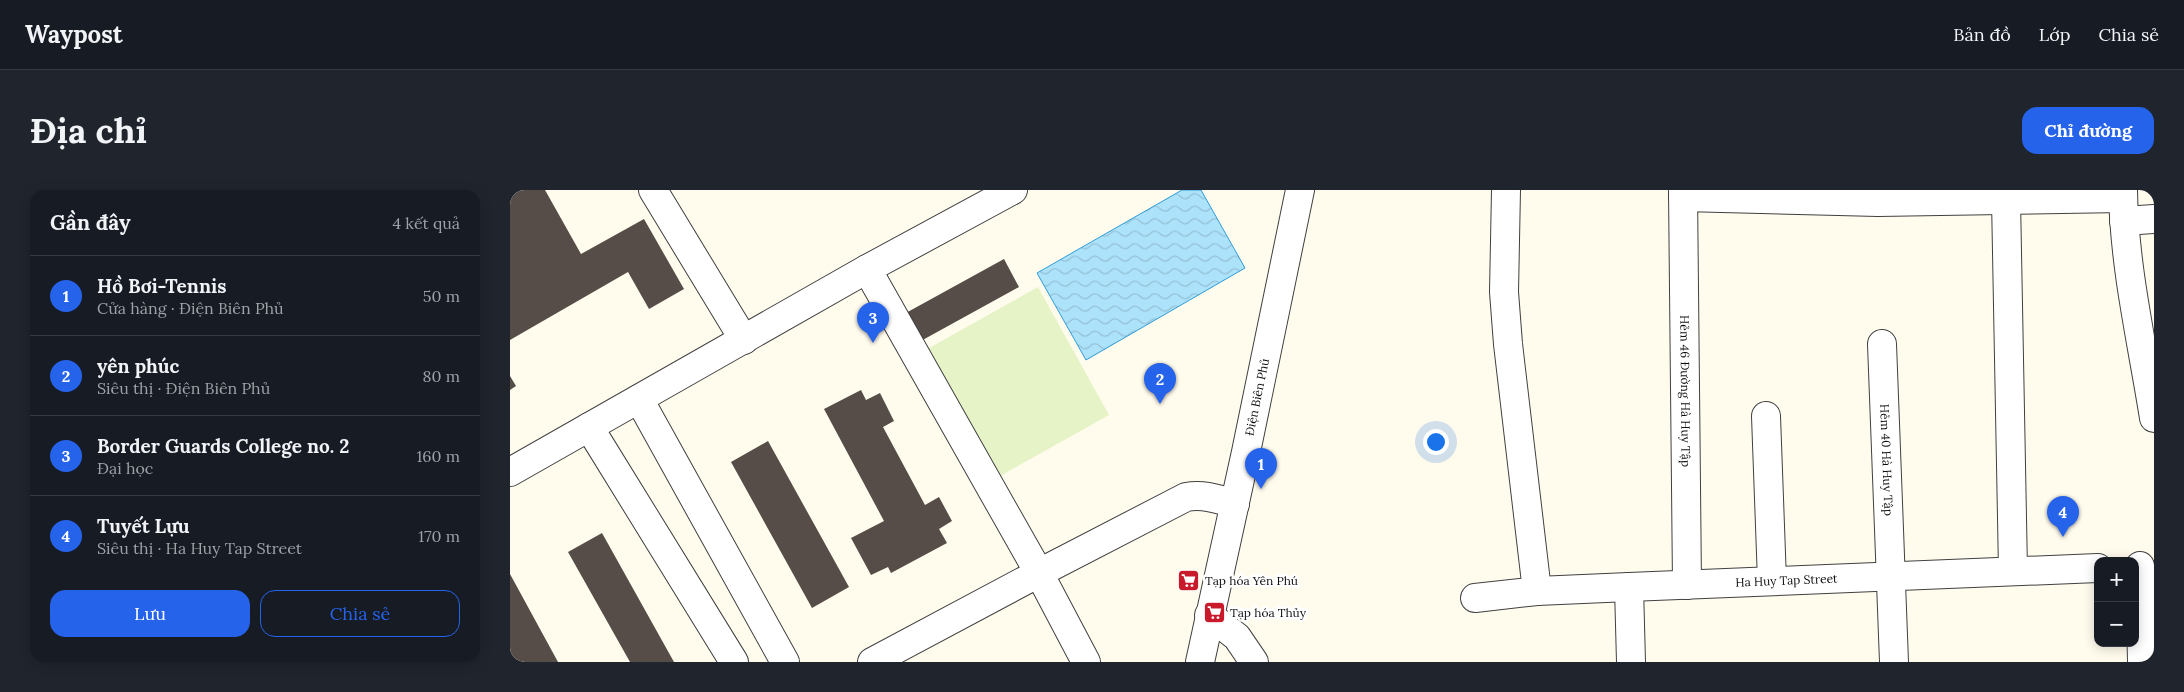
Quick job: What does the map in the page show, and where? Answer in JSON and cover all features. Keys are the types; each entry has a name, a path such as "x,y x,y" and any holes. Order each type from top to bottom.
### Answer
{"street":[{"path":"653,190 744,340"},
{"path":"510,472 866,269 1013,190"},
{"name":"Điện Biên Phủ","path":"1200,662 1300,190"},
{"path":"1506,190 1504,292 1508,344 1537,592"},
{"path":"1683,194 1879,196 2123,203 2154,219"},
{"name":"Hẻm 46 Đường Hà Huy Tập","path":"1683,194 1687,585"},
{"path":"2006,199 2013,571"},
{"path":"2123,203 2131,283 2154,418"},
{"path":"866,269 1039,572 1086,662"},
{"name":"Hẻm 40 Hà Huy Tập","path":"1882,344 1889,575 1894,662"},
{"path":"639,400 786,662"},
{"path":"1766,416 1772,581"},
{"path":"589,427 734,662"},
{"path":"872,662 1039,572 1186,498 1197,495 1234,504"},
{"path":"2142,662 2143,566"},
{"name":"Ha Huy Tap Street","path":"1476,598 1537,592 1629,587 2094,568"},
{"path":"1629,587 1631,662"},
{"path":"1209,616 1237,637 1254,662"}],"green space":[{"path":"1038,287 1109,415 993,480 922,352"}],"water":[{"path":"1182,190 1201,190 1245,268 1086,360 1037,273"}],"building":[{"path":"510,190 545,190 581,254 644,219 684,289 649,309 628,272 510,340"},
{"path":"1004,259 1019,287 919,342 904,314"},
{"path":"510,376 516,386 510,390"},
{"path":"861,390 866,400 880,393 894,421 883,427 925,505 939,497 952,521 939,529 947,543 891,573 888,567 871,575 851,538 884,521 824,409"},
{"path":"768,441 849,587 812,608 731,462"},
{"path":"602,533 674,662 630,662 568,552"},
{"path":"510,574 558,662 510,662"}],"place":[{"name":"Border Guards College no. 2","path":"873,343"},
{"name":"yên phúc","path":"1160,404"},
{"name":"Hồ Bơi-Tennis","path":"1261,489"},
{"name":"Tuyết Lựu","path":"2063,537"},
{"name":"Tạp hóa Yên Phú","path":"1189,581"},
{"name":"Tạp hóa Thủy","path":"1214,613"}]}
